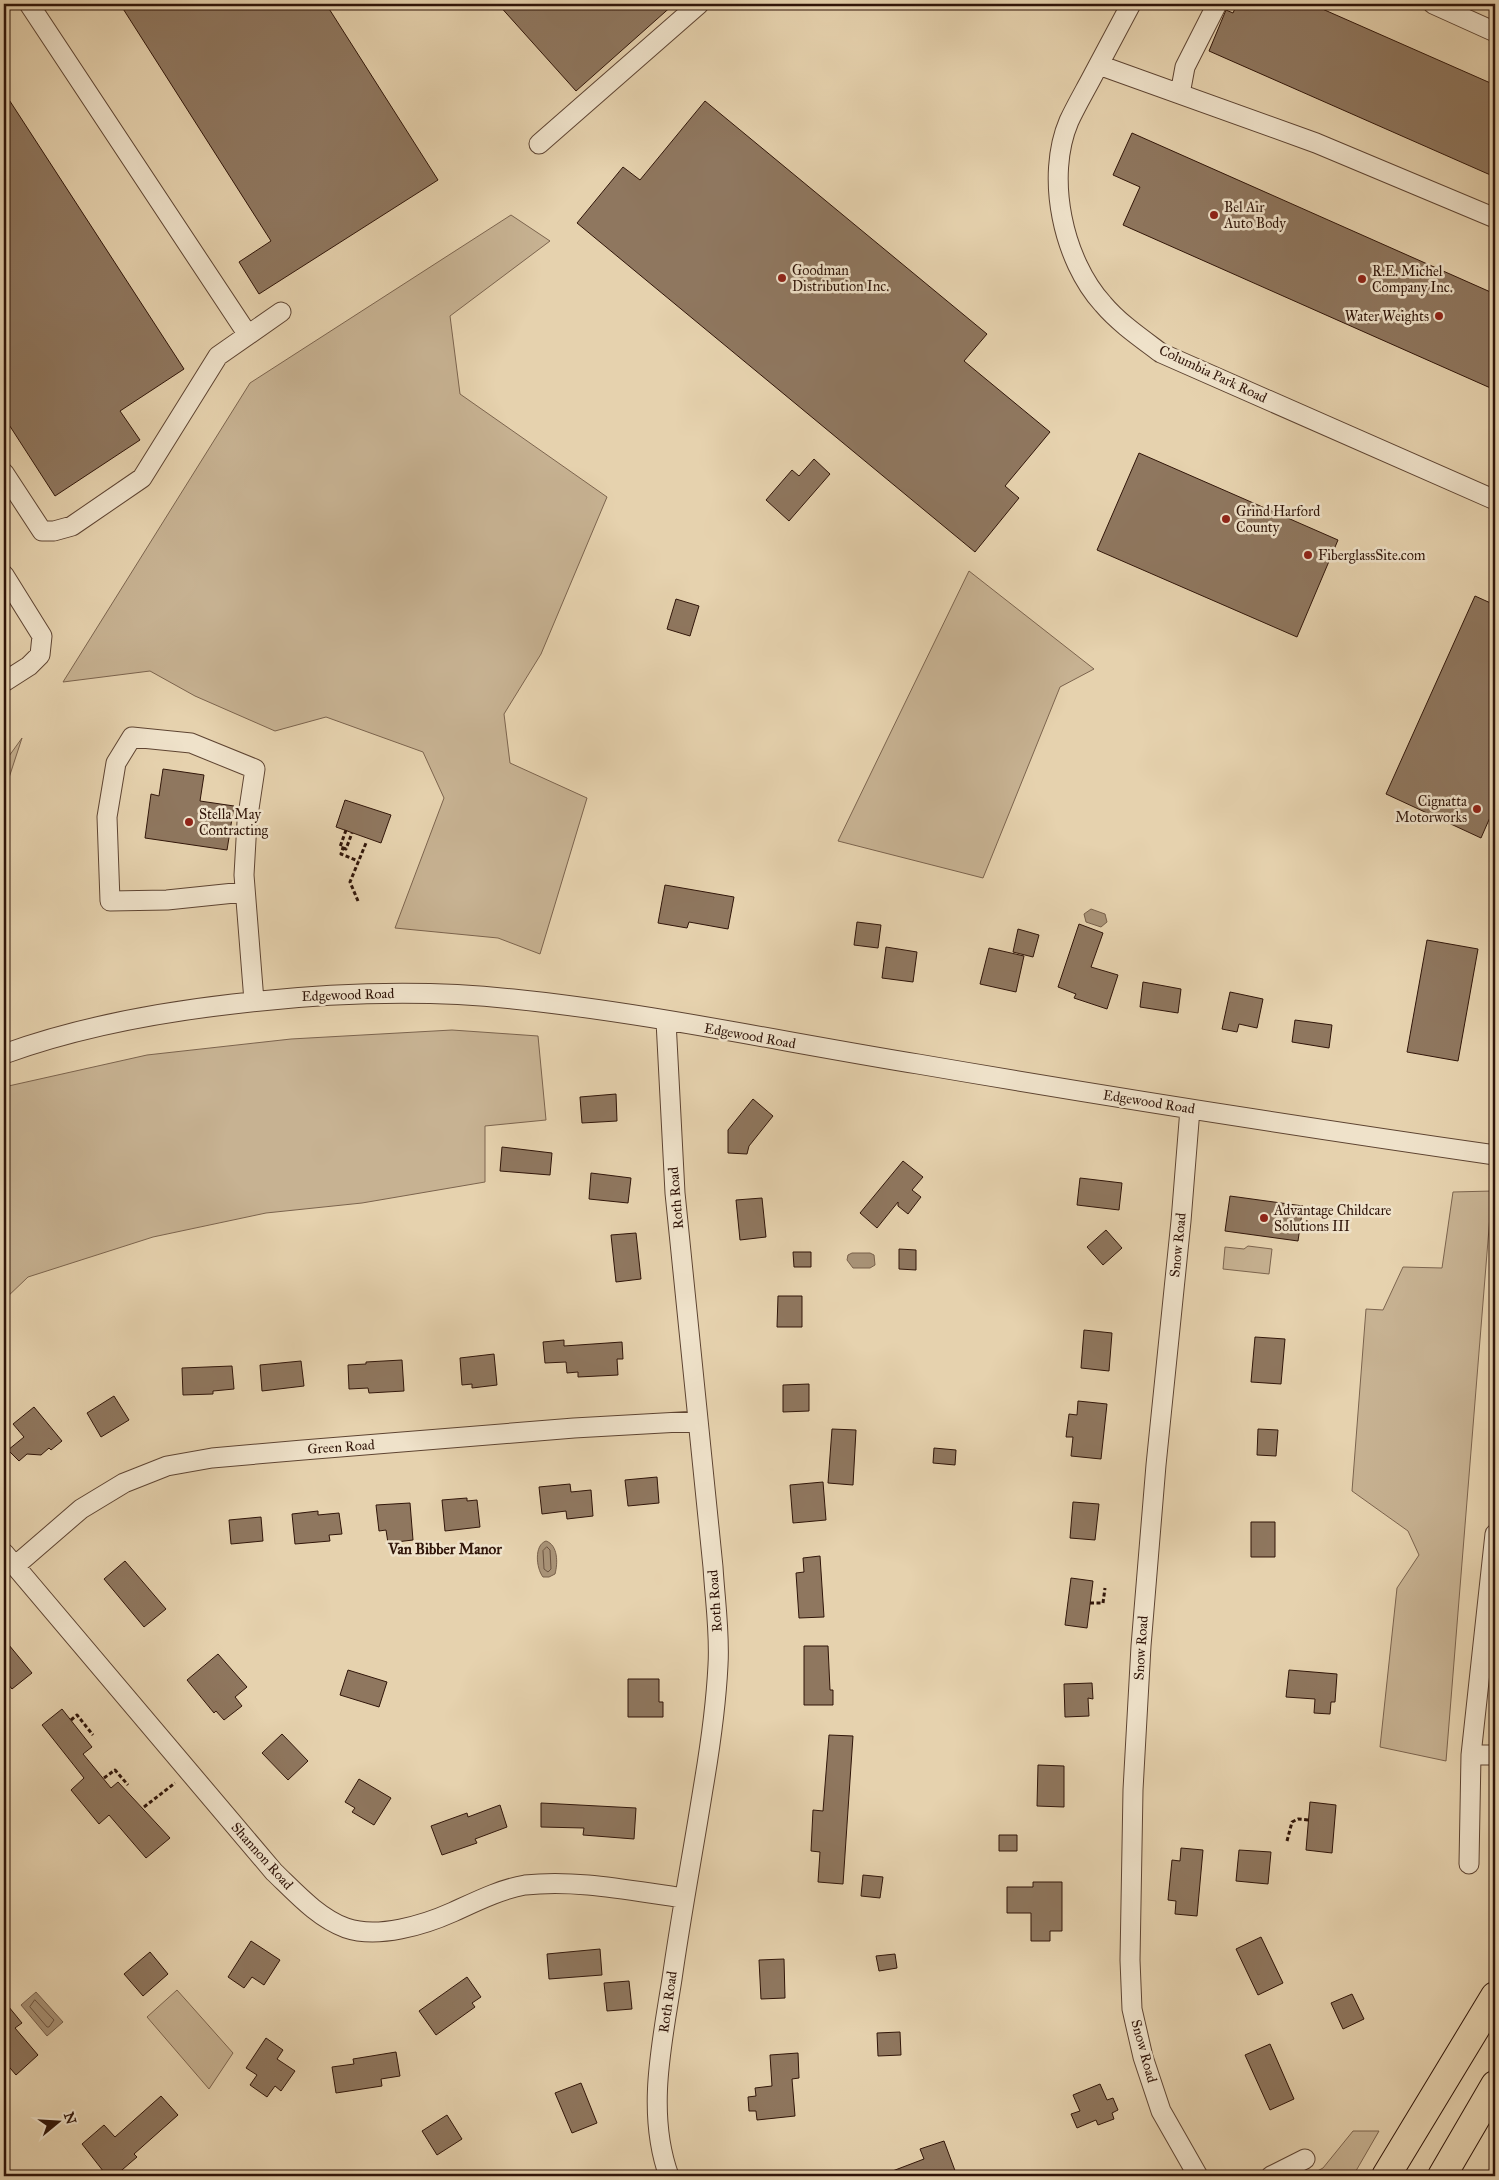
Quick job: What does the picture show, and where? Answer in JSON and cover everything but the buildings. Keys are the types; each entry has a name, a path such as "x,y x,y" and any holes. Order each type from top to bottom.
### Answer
{"highway":[{"path":"1386,2176 1495,1996"},
{"path":"1442,2176 1495,2085"}],"street":[{"path":"29,4 248,335"},
{"path":"539,144 699,4"},
{"name":"Columbia Park Road","path":"1131,4 1068,123 1061,151 1058,182 1061,214 1071,253 1102,304 1128,328 1161,352 1495,500"},
{"path":"1180,94 1185,67 1217,4"},
{"path":"1433,4 1495,32"},
{"path":"1098,66 1316,143 1495,218"},
{"path":"4,473 42,531 54,531 72,526 142,478 218,356 281,312"},
{"path":"4,575 42,636 40,655 29,666 4,682"},
{"path":"244,892 167,900 110,901 107,817 116,763 132,737 192,743 255,769 247,822 244,892 254,1001"},
{"name":"Edgewood Road","path":"4,1054 78,1031 128,1020 197,1008 254,1001 358,994 424,993 510,998 666,1021 1190,1108 1495,1156"},
{"name":"Roth Road","path":"666,1021 675,1193 716,1607 718,1664 704,1788 684,1898 664,2027 656,2103 658,2134 669,2176"},
{"name":"Snow Road","path":"1190,1108 1141,1646 1132,1790 1130,1960 1132,2009 1143,2058 1161,2110 1198,2176"},
{"name":"Green Road","path":"9,1559 81,1509 124,1483 167,1466 212,1458 303,1450 574,1428 698,1421"},
{"path":"1469,1864 1471,1755 1495,1534"},
{"name":"Shannon Road","path":"9,1559 274,1872 316,1909 347,1928 369,1931 402,1929 441,1917 523,1886 564,1884 684,1898"},
{"path":"1471,1755 1495,1755"},
{"path":"1271,2176 1305,2158"}],"path":[{"path":"343,848 340,847 346,830"},
{"path":"352,832 346,848 343,848 341,854 358,861"},
{"path":"358,901 350,882 366,843"},
{"path":"1090,1603 1103,1603 1105,1588"},
{"path":"70,1720 77,1715 93,1735"},
{"path":"104,1778 115,1770 128,1785"},
{"path":"144,1807 189,1772"},
{"path":"1287,1841 1292,1822 1298,1819 1309,1820"}],"shaded area":[{"path":"511,215 550,241 450,316 460,394 607,497 541,654 504,714 510,763 587,798 540,954 498,938 395,928 444,798 423,752 326,717 275,731 195,696 150,671 63,682 250,383"},
{"path":"969,571 1094,669 1060,687 983,878 838,841"},
{"path":"22,738 4,793 4,763"},
{"path":"452,1030 538,1036 546,1120 485,1126 485,1182 362,1203 266,1213 153,1237 28,1277 4,1300 4,1087 147,1055 291,1039"},
{"path":"1492,1191 1446,1761 1380,1747 1397,1588 1419,1555 1408,1531 1352,1491 1366,1309 1383,1310 1403,1267 1442,1268 1453,1192"},
{"path":"1248,1246 1272,1249 1269,1274 1223,1269 1225,1247 1244,1249"},
{"path":"177,1990 233,2053 209,2089 147,2017"},
{"path":"1353,2131 1379,2131 1353,2176 1308,2176 1323,2168"}],"water":[{"path":"1091,909 1105,914 1107,922 1101,927 1086,922 1084,914"},
{"path":"852,1253 870,1253 874,1255 875,1265 870,1268 853,1268 847,1260 848,1255"},
{"path":"546,1541 555,1550 557,1565 555,1574 543,1577 537,1557 539,1547"},
{"path":"36,1992 63,2022 47,2036 21,2005"}],"place":[{"name":"Bel Air Auto Body","path":"1214,215"},
{"name":"Goodman Distribution Inc.","path":"782,278"},
{"name":"R.E. Michel Company Inc.","path":"1362,279"},
{"name":"Water Weights","path":"1439,316"},
{"name":"Grind Harford County","path":"1226,519"},
{"name":"FiberglassSite.com","path":"1308,555"},
{"name":"Cignatta Motorworks","path":"1477,809"},
{"name":"Stella May Contracting","path":"189,822"},
{"name":"Advantage Childcare Solutions III","path":"1264,1218"}],"district":[{"name":"Van Bibber Manor","path":"445,1549"}]}
